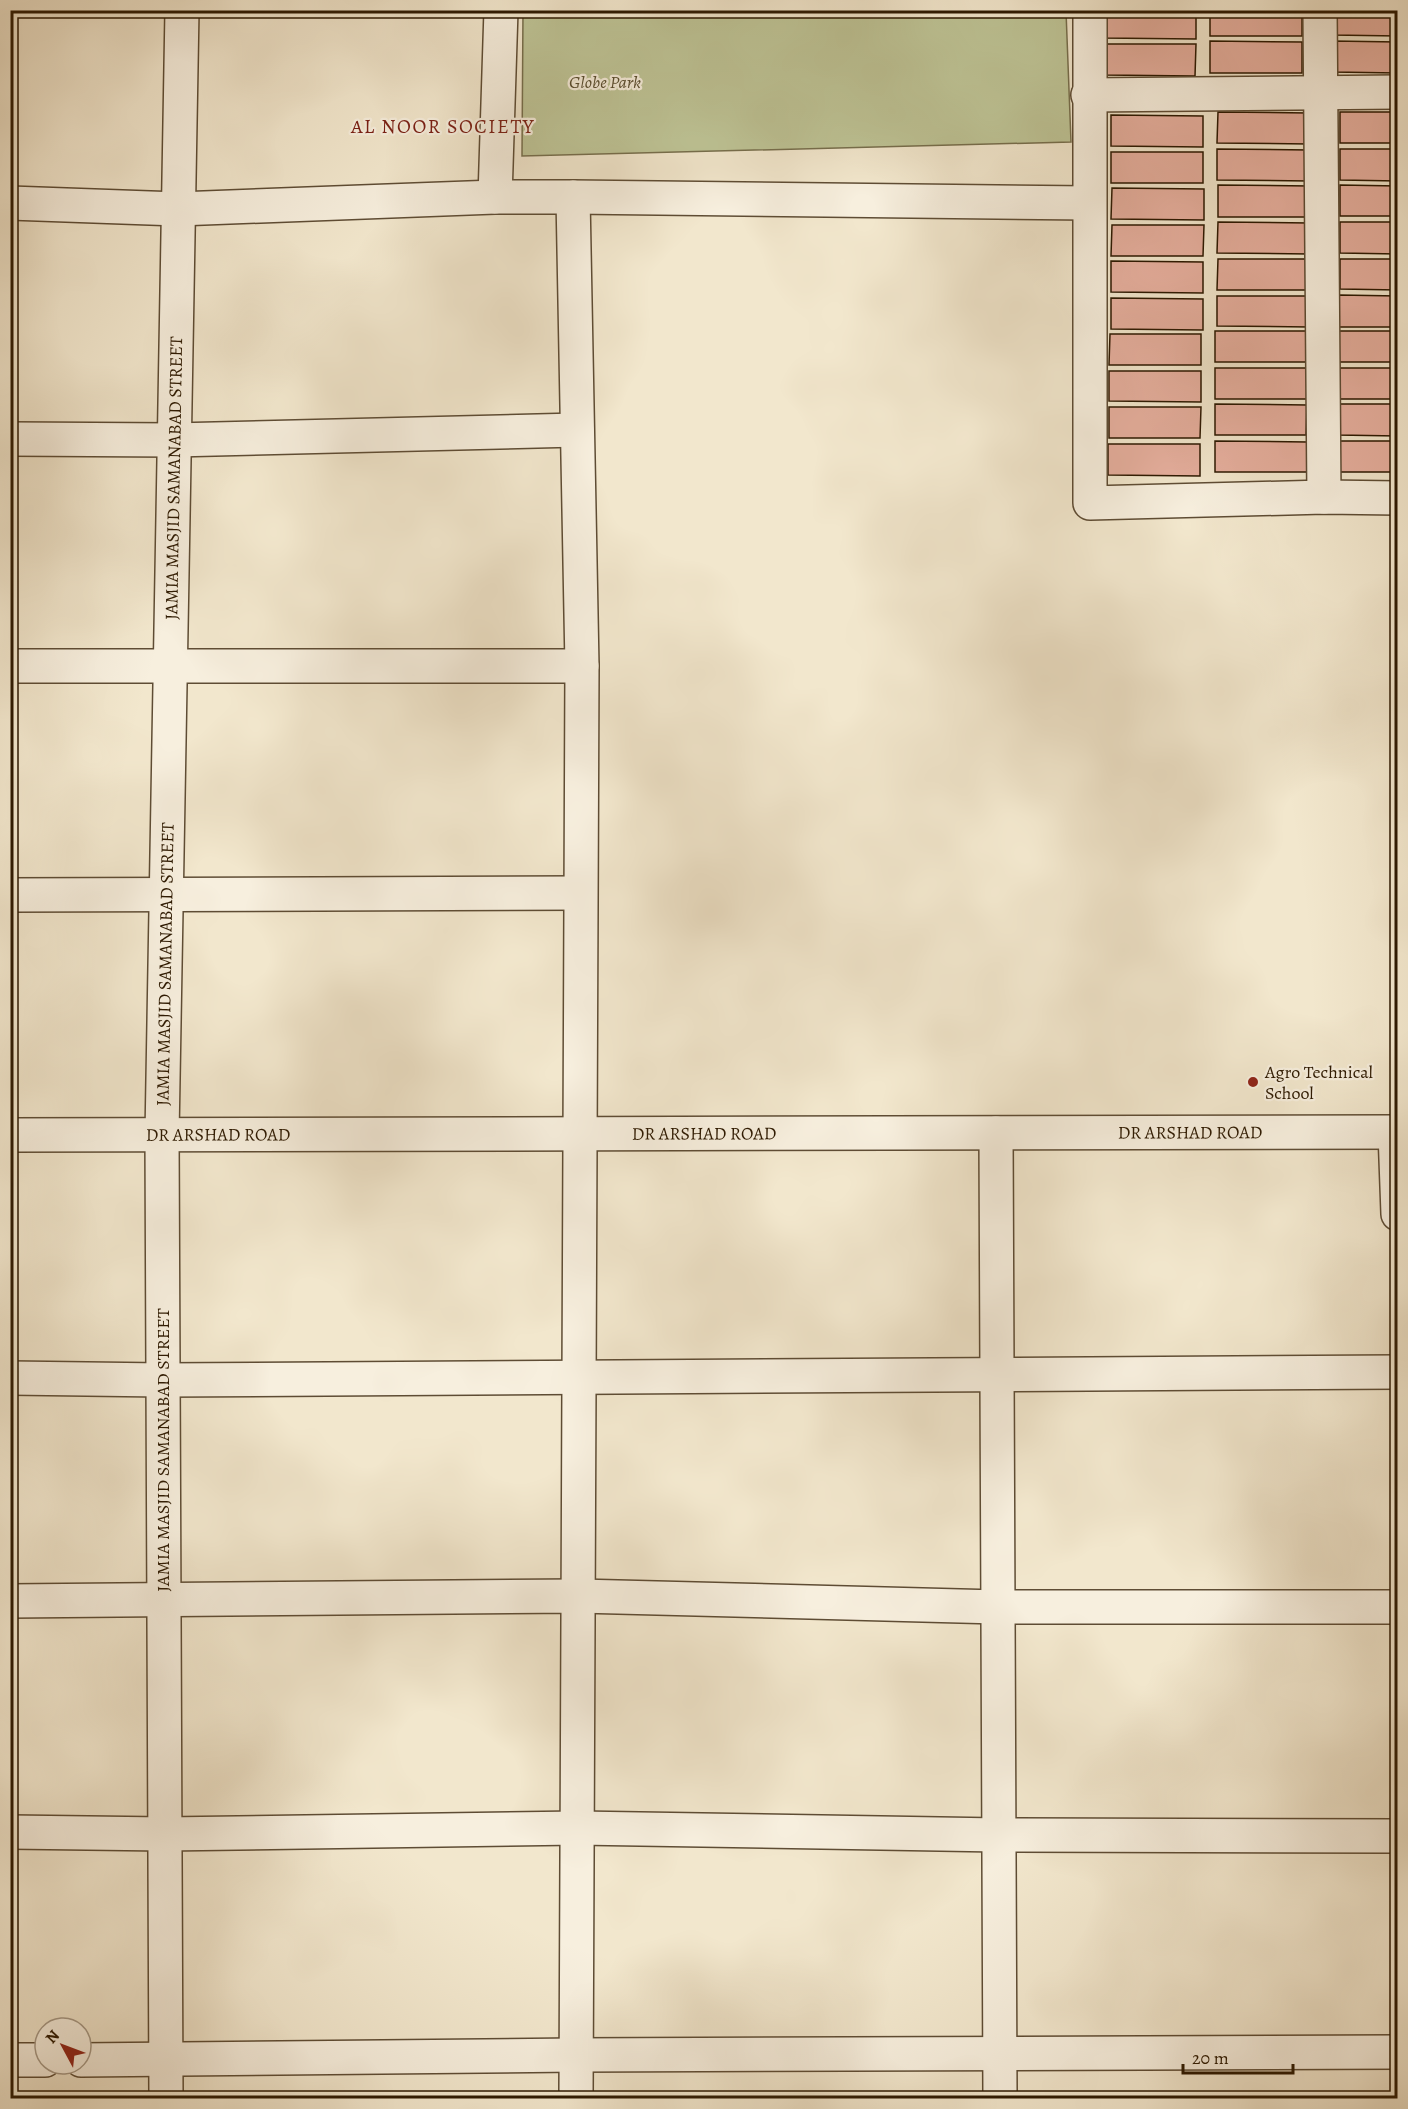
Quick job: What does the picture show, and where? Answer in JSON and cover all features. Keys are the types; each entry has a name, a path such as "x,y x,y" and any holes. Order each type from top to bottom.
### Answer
{"street":[{"name":"JAMIA MASJID SAMANABAD STREET","path":"166,2098 162,1135 182,10"},
{"path":"495,197 501,10"},
{"path":"1090,10 1088,95 1090,503 1323,497 1398,498"},
{"path":"1320,10 1323,497"},
{"path":"1088,95 1398,92"},
{"path":"10,203 178,209 495,197 1089,203"},
{"path":"573,197 582,666 581,1375 576,2098"},
{"path":"10,439 174,440 578,430"},
{"path":"10,666 582,666"},
{"path":"10,895 580,893"},
{"path":"1396,1131 1398,1214"},
{"name":"DR ARSHAD ROAD","path":"10,1135 1396,1131"},
{"path":"996,1133 1000,2098"},
{"path":"10,1378 163,1380 581,1375 997,1376 1398,1372"},
{"path":"10,1601 579,1596 998,1607 1398,1607"},
{"path":"10,1832 165,1834 578,1828 999,1835 1398,1836"},
{"path":"93,2060 576,2055 1398,2052"},
{"path":"10,2060 33,2060"}],"green space":[{"name":"Globe Park","path":"523,11 1066,11 1071,142 522,156"}],"building":[{"path":"1104,10 1196,10 1196,39 1103,38"},
{"path":"1210,10 1302,10 1302,36 1210,36"},
{"path":"1332,10 1398,10 1398,36 1332,35"},
{"path":"1210,41 1302,42 1302,73 1210,73"},
{"path":"1332,41 1398,42 1398,73 1332,72"},
{"path":"1104,44 1196,44 1195,76 1104,75"},
{"path":"1218,112 1309,113 1309,144 1217,143"},
{"path":"1340,112 1398,112 1398,143 1340,143"},
{"path":"1111,115 1203,116 1203,147 1111,146"},
{"path":"1217,149 1309,150 1309,181 1217,180"},
{"path":"1340,149 1398,149 1398,181 1340,180"},
{"path":"1111,152 1203,152 1203,183 1111,183"},
{"path":"1218,185 1310,186 1310,217 1218,217"},
{"path":"1340,185 1398,186 1398,216 1340,216"},
{"path":"1112,188 1204,189 1204,220 1111,219"},
{"path":"1218,222 1309,223 1309,254 1217,253"},
{"path":"1340,222 1398,222 1398,254 1340,253"},
{"path":"1112,225 1204,225 1203,256 1111,256"},
{"path":"1218,259 1309,259 1309,290 1217,290"},
{"path":"1340,259 1398,259 1398,290 1340,289"},
{"path":"1111,261 1203,262 1203,293 1111,292"},
{"path":"1339,295 1398,296 1398,327 1339,327"},
{"path":"1217,296 1309,296 1309,327 1217,326"},
{"path":"1111,298 1203,299 1203,330 1111,329"},
{"path":"1215,331 1307,331 1307,362 1215,362"},
{"path":"1338,331 1398,331 1398,362 1337,362"},
{"path":"1110,334 1201,334 1201,365 1109,365"},
{"path":"1215,368 1307,368 1307,399 1215,399"},
{"path":"1338,368 1398,368 1398,399 1337,399"},
{"path":"1109,371 1201,371 1201,402 1109,401"},
{"path":"1215,404 1307,405 1306,435 1215,435"},
{"path":"1337,404 1398,404 1398,436 1337,435"},
{"path":"1109,407 1201,407 1200,438 1109,438"},
{"path":"1215,441 1307,442 1307,472 1215,472"},
{"path":"1337,441 1398,441 1398,472 1337,472"},
{"path":"1108,444 1200,444 1200,476 1108,475"}],"place":[{"name":"Agro Technical School","path":"1253,1082"}],"district":[{"name":"AL NOOR SOCIETY","path":"443,126"}]}
